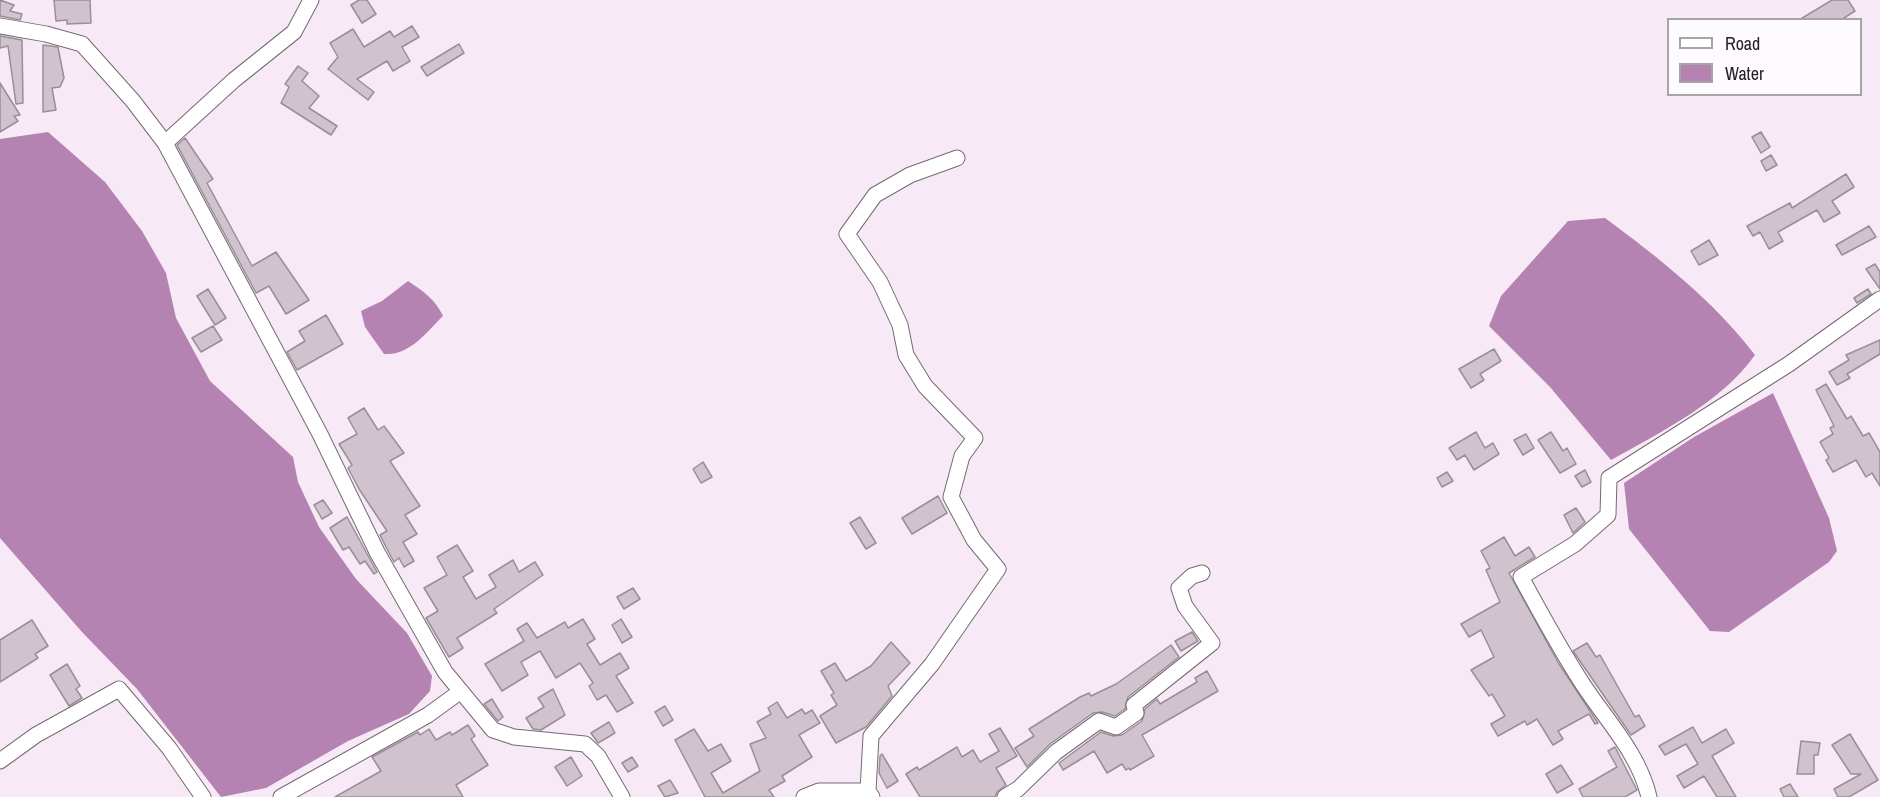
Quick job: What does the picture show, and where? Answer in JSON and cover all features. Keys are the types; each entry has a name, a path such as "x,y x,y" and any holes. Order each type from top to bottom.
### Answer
{"street":[{"path":"165,143 234,80 294,32 311,0"},
{"path":"0,26 46,34 82,44 133,100 165,143 325,444 382,561 445,672 493,730 514,737 585,744 598,756 622,797"},
{"path":"804,797 819,792 870,794 871,736 932,664 998,569 974,540 951,497 962,456 975,438 925,386 906,355 900,325 880,282 847,234 875,195 910,175 957,158"},
{"path":"1649,797 1637,767 1618,732 1577,675 1521,577 1575,544 1608,515 1609,478 1789,364 1880,299"},
{"path":"1005,797 1018,789 1056,752 1099,721 1116,727 1136,713 1134,705 1212,643 1185,606 1179,588 1192,576 1202,573"},
{"path":"0,761 36,735 120,688 169,748 203,797"},
{"path":"281,797 428,716 461,691"}],"water":[{"path":"48,132 105,182 142,231 166,273 176,318 210,381 293,457 298,482 319,527 356,579 407,633 432,676 430,691 409,714 348,741 266,788 221,797 137,689 82,632 0,538 0,139"},
{"path":"1605,218 1704,298 1755,355 1726,387 1689,415 1611,460 1550,387 1489,326 1501,296 1568,221"},
{"path":"408,281 432,300 443,316 409,347 393,354 384,354 365,327 361,311 382,301"},
{"path":"1773,393 1829,518 1837,551 1829,562 1729,632 1710,631 1629,529 1624,483 1694,437"}],"building":[{"path":"0,0 14,5 10,11 22,14 20,20 0,16"},
{"path":"54,0 90,0 91,23 67,24 67,20 56,21"},
{"path":"359,0 367,0 376,14 362,23 351,5"},
{"path":"1832,0 1848,0 1855,11 1844,18 1802,18"},
{"path":"412,26 419,37 402,47 410,61 393,71 387,61 357,79 374,92 368,100 328,69 338,57 330,43 353,29 364,47 390,31 394,37"},
{"path":"0,36 22,40 23,103 16,104 8,46 0,48"},
{"path":"459,44 464,53 427,76 421,67"},
{"path":"43,45 58,47 64,78 60,87 52,88 56,110 43,112"},
{"path":"298,66 308,73 302,81 319,96 309,108 337,126 331,135 281,103 289,87 285,84"},
{"path":"0,83 20,115 14,116 18,121 0,132"},
{"path":"1761,132 1770,147 1761,153 1752,137"},
{"path":"185,138 213,179 207,183 252,266 276,252 309,300 286,314 269,286 256,293 177,145"},
{"path":"1771,155 1777,165 1766,171 1761,161"},
{"path":"1846,174 1854,187 1832,201 1840,213 1824,222 1817,210 1778,232 1783,241 1769,249 1760,232 1753,236 1747,226 1790,203 1792,208"},
{"path":"1869,226 1876,237 1842,255 1836,245"},
{"path":"1709,240 1718,255 1699,265 1691,251"},
{"path":"1875,264 1880,272 1880,289 1866,269"},
{"path":"208,289 226,318 215,325 197,296"},
{"path":"1868,289 1871,294 1857,303 1854,298"},
{"path":"326,315 343,344 297,370 287,352 305,341 299,331"},
{"path":"213,326 222,340 201,352 192,338"},
{"path":"1880,340 1880,354 1847,374 1850,378 1837,385 1829,372 1849,360 1846,355"},
{"path":"1494,349 1501,361 1480,374 1484,380 1471,388 1459,369"},
{"path":"1826,384 1847,419 1851,416 1863,436 1869,433 1880,452 1880,486 1872,473 1866,477 1856,460 1833,472 1826,460 1829,458 1820,442 1833,434 1830,428 1834,426 1816,390"},
{"path":"364,408 378,430 384,426 404,453 390,461 420,506 405,515 417,534 403,542 414,561 404,567 399,558 394,562 386,547 380,535 387,531 359,489 348,468 352,465 339,444 357,434 348,418"},
{"path":"1476,432 1485,448 1493,443 1499,454 1474,470 1465,455 1457,460 1449,448"},
{"path":"1551,432 1563,451 1567,448 1576,464 1560,473 1538,440"},
{"path":"1526,434 1534,448 1523,455 1514,440"},
{"path":"703,462 712,477 701,483 693,469"},
{"path":"1585,470 1591,482 1582,487 1575,476"},
{"path":"1447,472 1453,481 1442,487 1437,478"},
{"path":"938,496 947,513 912,534 902,518"},
{"path":"323,500 332,513 322,519 314,505"},
{"path":"1576,508 1585,522 1573,533 1564,515"},
{"path":"347,517 377,572 374,574 365,561 360,564 349,547 343,550 330,528"},
{"path":"860,517 876,543 866,549 850,523"},
{"path":"1504,537 1515,556 1529,547 1535,557 1509,573 1559,664 1598,723 1595,724 1589,714 1558,731 1563,739 1553,745 1537,719 1527,725 1525,721 1498,736 1491,724 1505,716 1492,694 1489,696 1471,670 1494,657 1481,630 1469,637 1461,624 1500,602 1486,570 1490,568 1481,551"},
{"path":"457,545 473,571 463,577 476,599 496,587 489,575 513,560 519,572 535,562 543,575 494,609 497,613 457,638 463,648 449,657 426,618 438,611 424,588 447,575 437,557"},
{"path":"633,588 640,599 624,609 617,597"},
{"path":"583,619 595,639 587,644 600,665 620,653 629,668 616,676 633,703 617,712 606,695 597,700 589,686 593,683 580,663 556,678 540,651 521,662 528,675 502,691 485,664 524,641 517,629 527,623 537,638 565,622 568,628"},
{"path":"621,619 632,637 622,643 612,625"},
{"path":"32,620 48,646 35,654 38,658 0,682 0,640"},
{"path":"1192,632 1198,641 1181,651 1175,641"},
{"path":"891,642 910,663 888,686 892,696 866,727 836,743 820,716 837,705 831,695 834,693 821,671 835,663 846,681 871,666"},
{"path":"1587,643 1596,657 1600,655 1635,717 1639,715 1645,726 1631,735 1573,651"},
{"path":"1171,645 1179,657 1128,697 1125,709 1115,716 1102,712 1093,713 1050,744 1027,767 1015,748 1034,736 1029,729 1080,697 1089,693 1091,696 1116,684"},
{"path":"67,664 80,686 76,689 82,698 69,706 50,675"},
{"path":"1207,671 1218,691 1142,735 1154,756 1130,770 1129,768 1126,770 1122,764 1107,773 1094,751 1063,770 1059,763 1101,732 1113,736 1122,735 1142,721 1145,709 1157,699 1160,704 1197,682 1195,678"},
{"path":"553,689 565,715 541,730 533,729 526,718 544,707 538,698"},
{"path":"492,699 503,717 498,721 484,704"},
{"path":"777,702 787,718 802,709 805,714 812,710 820,723 799,735 812,757 782,776 785,781 769,790 774,797 705,797 675,740 694,729 708,751 721,744 731,761 711,773 723,793 760,771 750,744 766,738 757,722 771,714 768,708"},
{"path":"665,706 673,720 663,726 655,712"},
{"path":"609,722 615,733 598,743 591,733"},
{"path":"468,725 475,736 471,739 488,765 456,785 463,797 335,797 381,771 372,757 418,732 420,735 429,729 436,740 450,732 452,735"},
{"path":"1693,727 1702,743 1726,729 1734,743 1712,756 1736,797 1717,797 1704,776 1684,788 1677,776 1698,764 1686,744 1665,755 1659,746"},
{"path":"1000,728 1017,756 996,768 1006,785 997,792 995,797 920,797 906,774 917,767 919,770 957,747 962,757 973,750 980,762 999,751 989,734"},
{"path":"1850,734 1878,780 1849,797 1838,797 1834,789 1861,774 1851,774 1832,745"},
{"path":"1801,741 1820,743 1818,755 1814,755 1814,774 1797,774"},
{"path":"1615,747 1637,790 1625,797 1583,797 1579,789 1617,767 1608,751"},
{"path":"882,754 898,781 887,788 879,773"},
{"path":"571,757 582,776 567,786 555,767"},
{"path":"632,757 638,766 628,772 622,763"},
{"path":"1561,765 1573,784 1557,793 1546,774"},
{"path":"670,780 678,793 665,797 658,786"},
{"path":"1790,784 1798,797 1784,797 1780,789"}]}
